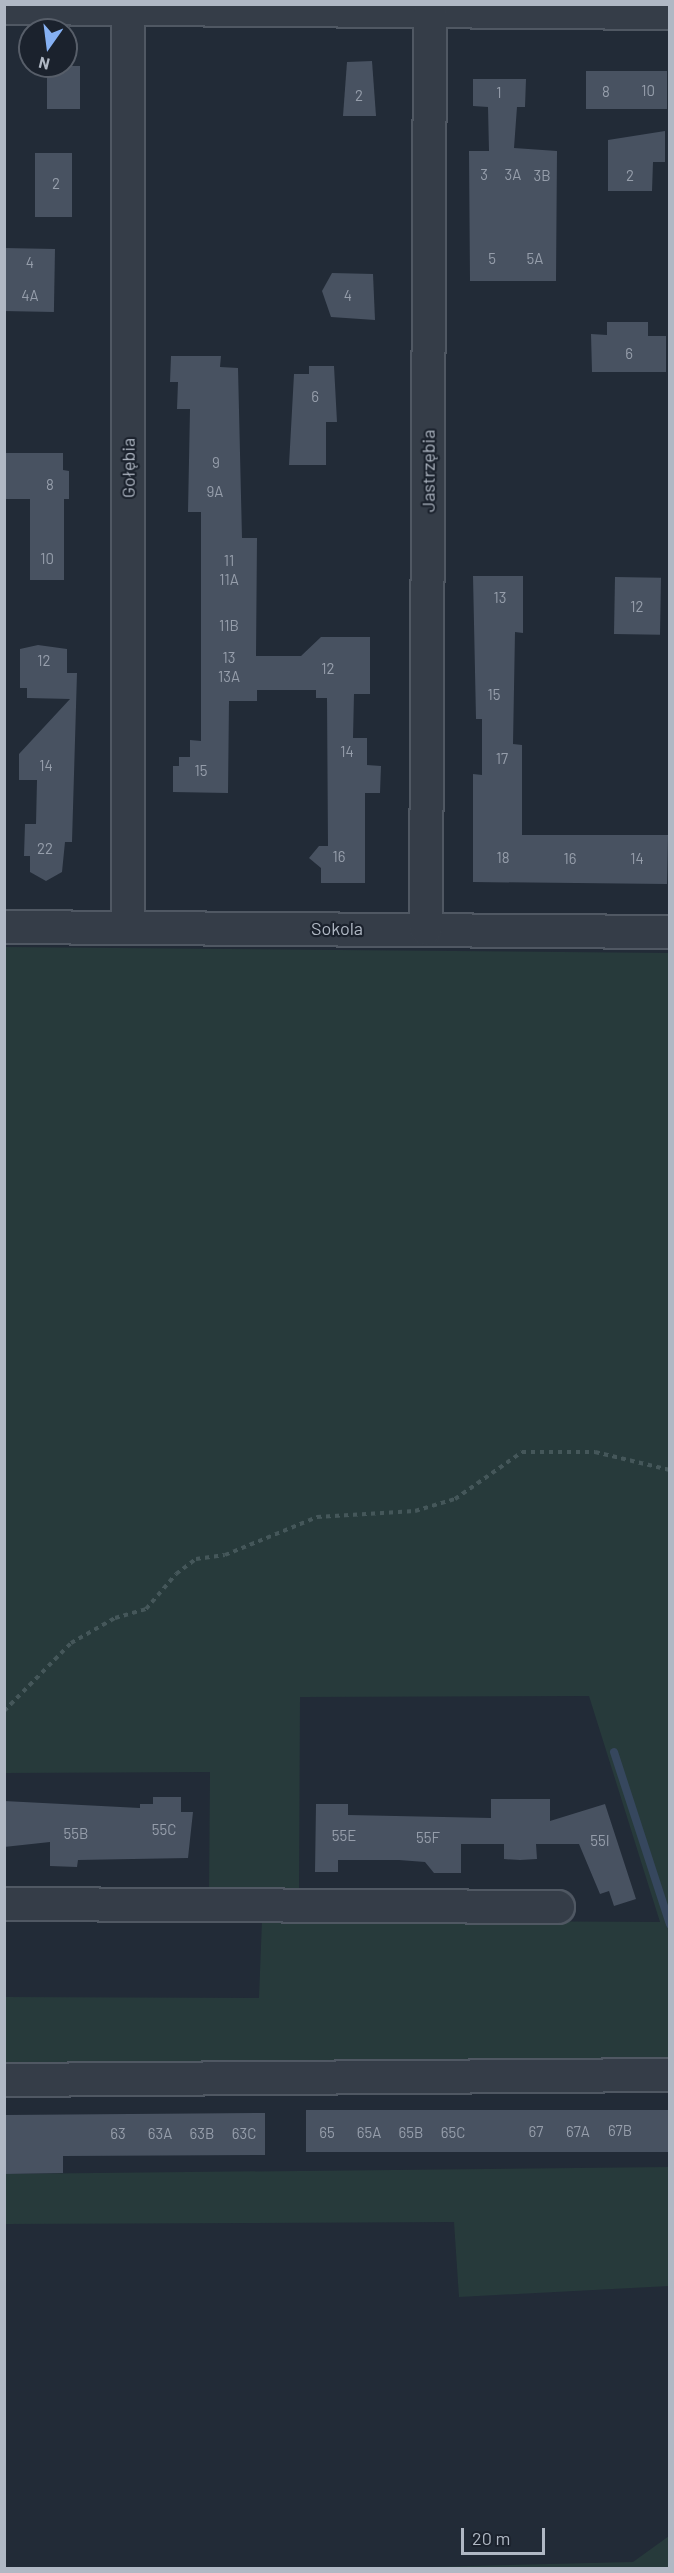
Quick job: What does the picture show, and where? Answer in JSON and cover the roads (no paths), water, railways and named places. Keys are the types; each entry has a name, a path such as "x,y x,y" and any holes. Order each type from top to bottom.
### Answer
{"street":[{"path":"4,8 669,13"},
{"name":"Gołębia","path":"128,9 128,927"},
{"name":"Jastrzębia","path":"426,929 430,12"},
{"name":"Sokola","path":"4,927 669,932"},
{"path":"4,1904 558,1906"},
{"path":"4,2080 669,2075"}],"waterway":[{"path":"614,1752 670,1924"}]}
